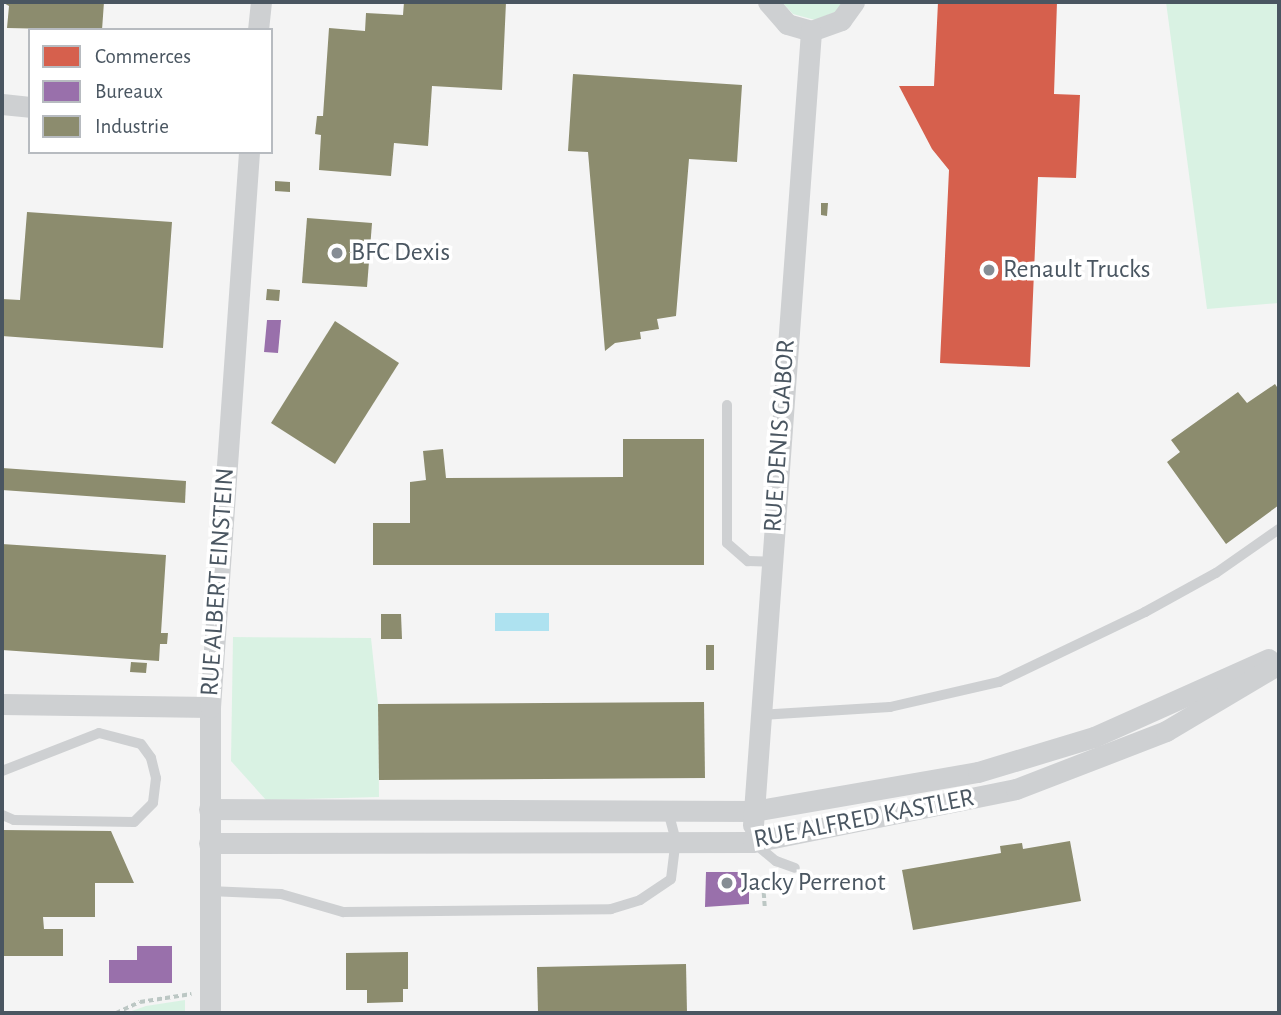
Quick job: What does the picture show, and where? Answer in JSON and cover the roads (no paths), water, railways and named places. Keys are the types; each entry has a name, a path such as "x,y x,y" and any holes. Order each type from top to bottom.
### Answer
{"street":[{"path":"258,28 261,2"},
{"path":"768,2 787,24 811,31 841,20 854,2"},
{"name":"RUE DENIS GABOR","path":"753,842 811,31"},
{"path":"2,104 28,107"},
{"name":"RUE ALBERT EINSTEIN","path":"210,1013 210,707 249,154"},
{"name":"RUE ALFRED KASTLER","path":"209,809 754,811 978,772 1094,737 1279,653"},
{"name":"RUE ALFRED KASTLER","path":"209,843 753,842 1016,789 1166,731 1279,664"},
{"path":"2,704 210,707"}],"lane":[{"path":"727,405 727,543 748,561 771,562"},
{"path":"760,715 890,708 999,682 1145,612 1216,573 1279,529"},
{"path":"2,771 99,733 141,744 151,758 156,778 153,803 134,822 15,820 2,815"},
{"path":"209,891 281,894 343,912 611,909 640,900 671,879 676,841 668,811"},
{"path":"753,842 776,861 795,868"}],"water":[{"path":"495,613 549,613 549,631 495,631"}],"place":[{"name":"BFC Dexis","path":"337,253"},
{"name":"Renault Trucks","path":"989,270"},
{"name":"Jacky Perrenot","path":"727,883"}]}
